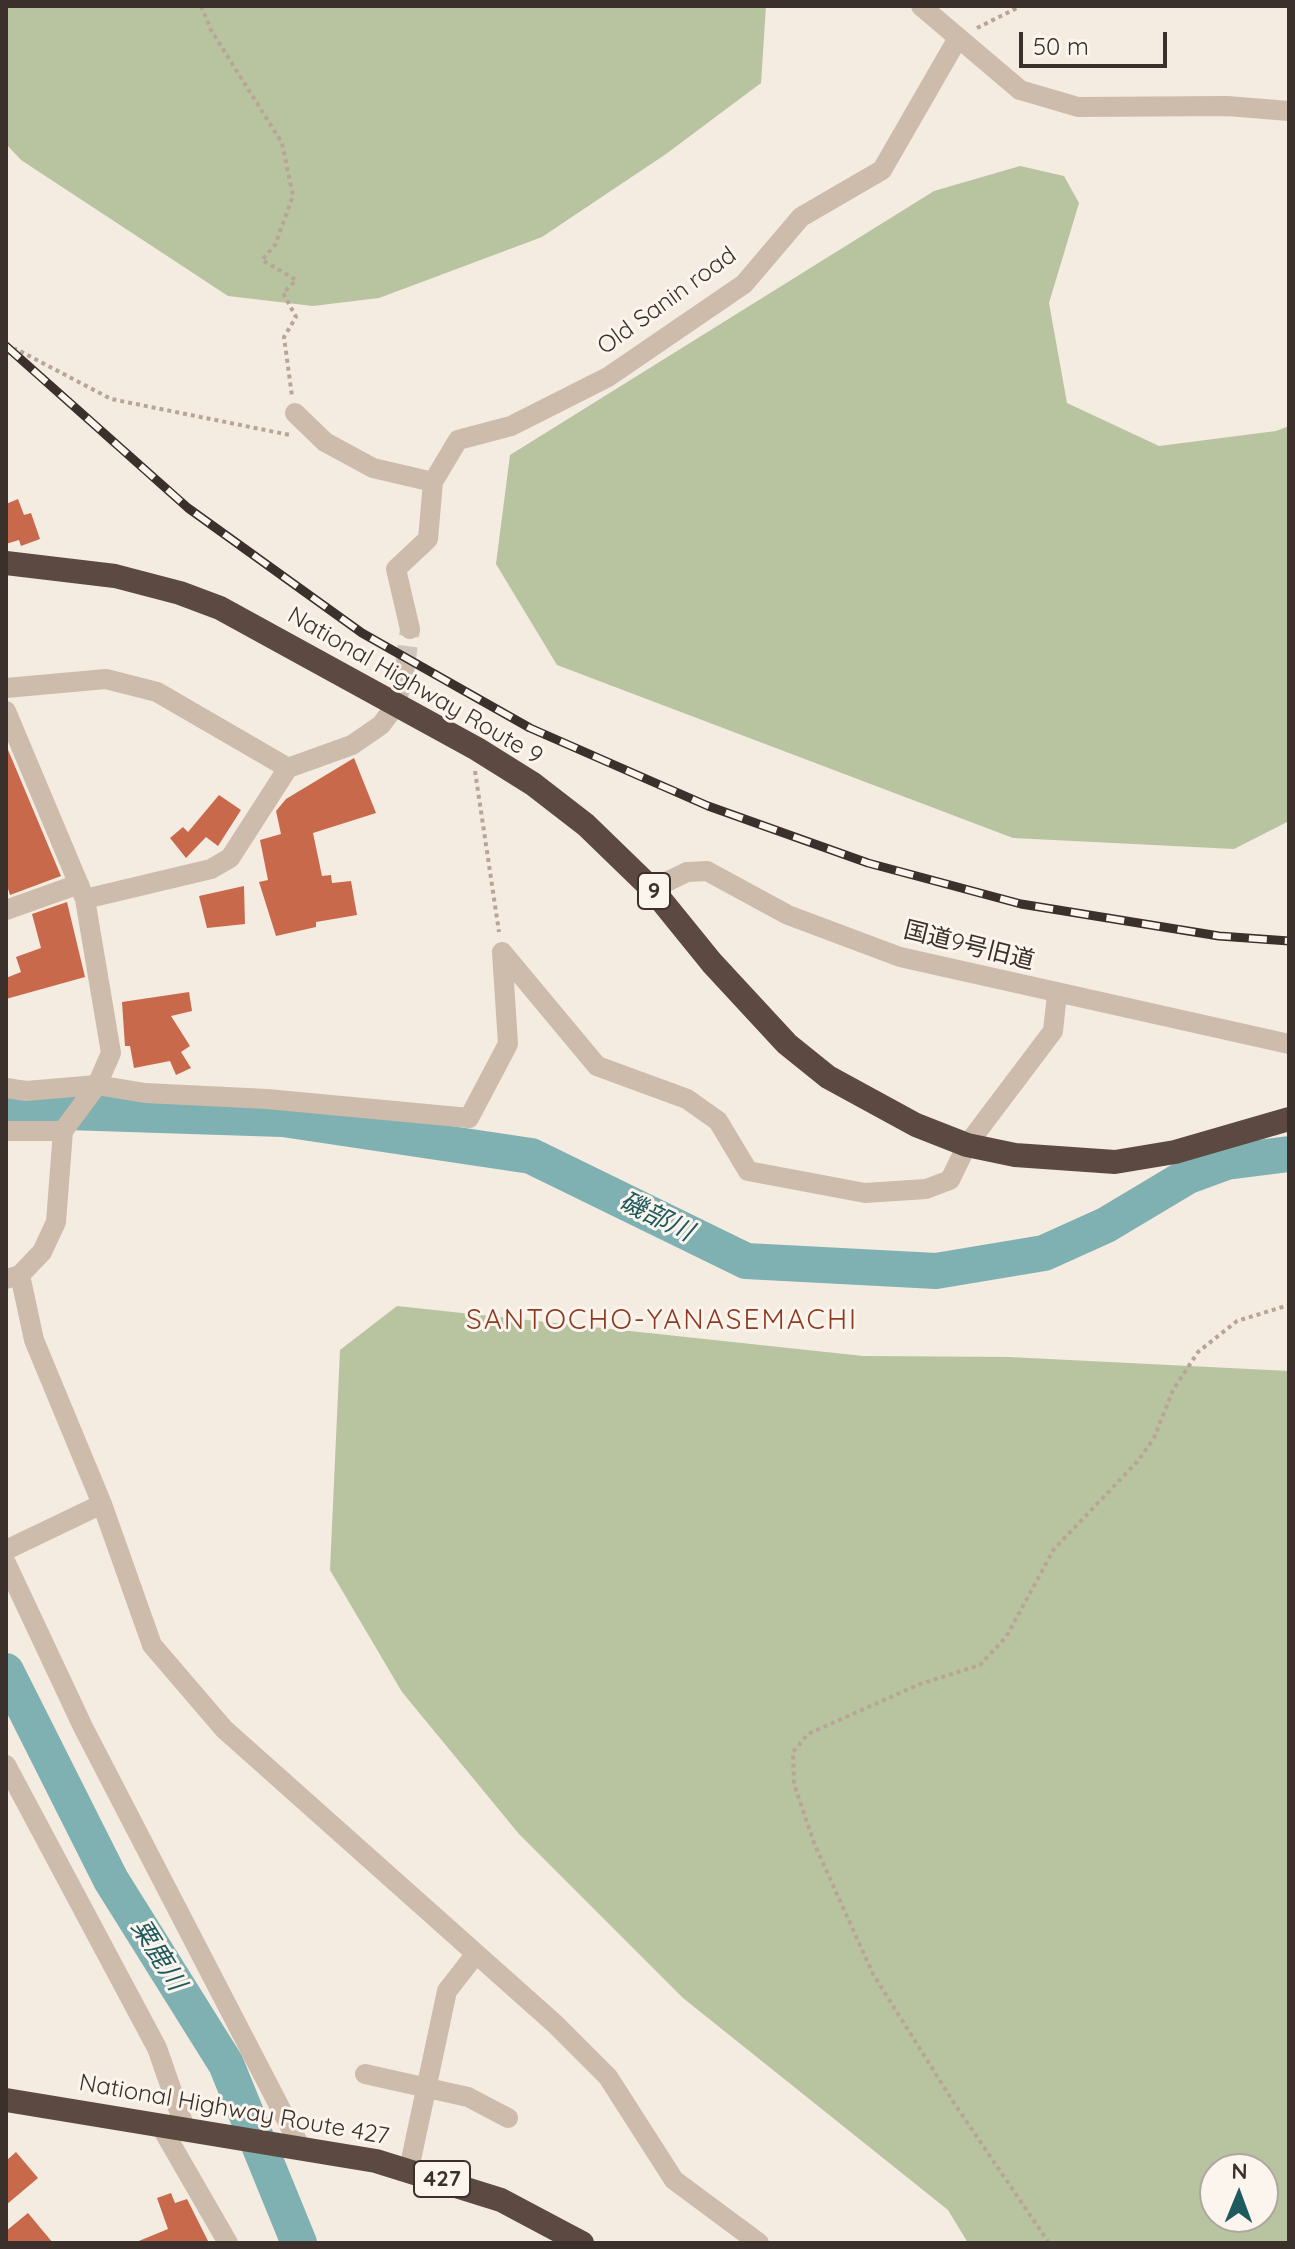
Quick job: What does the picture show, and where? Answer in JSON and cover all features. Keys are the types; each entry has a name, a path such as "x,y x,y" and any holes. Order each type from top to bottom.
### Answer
{"highway":[{"name":"National Highway Route 9","path":"6,563 115,576 180,593 220,608 477,749 533,784 586,825 652,889 712,963 787,1044 828,1077 872,1103 967,1145 1015,1155 1115,1162 1175,1152 1289,1119"},
{"name":"National Highway Route 427","path":"6,2100 297,2147 409,2169 501,2200 582,2243"}],"street":[{"path":"921,6 1020,90 1078,107 1227,106 1289,111"},
{"name":"Old Sanin road","path":"433,482 458,440 511,426 608,377 744,284 801,217 882,170 958,38"},
{"path":"295,413 325,442 373,468 433,482 428,539 396,569 410,629"},
{"path":"6,910 82,892 211,869 230,858 288,768 352,745 381,725 396,705 405,666"},
{"path":"6,688 106,679 157,692 288,768"},
{"path":"6,711 82,892 111,1053 97,1085 63,1131 56,1222 42,1252 13,1277 34,1340 102,1504 152,1645 224,1729 555,2024 608,2077 674,2180 759,2243"},
{"name":"国道9号旧道","path":"652,889 687,872 707,871 788,915 842,937 953,972 1289,1044"},
{"path":"6,1088 26,1091 97,1085 145,1093 267,1099 469,1118 508,1044 502,952"},
{"path":"502,952 597,1066 687,1099 718,1121 748,1171 865,1193 926,1189 950,1180 967,1145 1053,1031 1057,994"},
{"path":"6,1131 63,1131"},
{"path":"6,1550 102,1504"},
{"path":"6,1563 83,1727 297,2147"},
{"path":"6,1765 157,2048 191,2130"},
{"path":"409,2169 447,1991 475,1955"},
{"path":"365,2074 468,2097 508,2118"},
{"path":"160,2125 228,2243"}],"path":[{"path":"201,6 211,30 282,143 293,196 275,245 262,260 296,280 283,293 296,317 284,337 295,413"},
{"path":"958,38 1021,6"},
{"path":"6,354 16,349 111,399 325,442"},
{"path":"477,749 474,779 502,952"},
{"path":"1049,2243 954,2103 873,1974 814,1843 794,1784 793,1752 808,1734 920,1684 980,1665 1006,1637 1054,1549 1137,1462 1154,1438 1173,1390 1198,1352 1237,1321 1289,1305"}],"green space":[{"path":"6,6 766,6 761,83 666,154 542,237 379,298 313,306 228,296 21,160 6,144"},
{"path":"1020,166 1064,176 1079,203 1049,303 1067,403 1159,446 1276,431 1289,426 1289,821 1234,849 1013,838 557,665 496,564 510,455 934,191"},
{"path":"397,1306 863,1356 1009,1357 1289,1371 1289,2243 968,2243 948,2210 683,1998 519,1834 402,1692 330,1570 340,1350"}],"building":[{"path":"18,499 24,515 31,513 40,539 21,546 19,540 6,544 6,504"},
{"path":"6,745 61,876 10,895 6,882"},
{"path":"354,758 376,813 313,833 322,876 331,875 332,883 351,881 357,915 316,922 316,927 276,936 259,882 268,880 260,840 281,834 276,811 286,799"},
{"path":"219,795 241,810 218,846 206,837 186,858 170,838 183,827 188,832"},
{"path":"244,886 245,924 207,928 199,896"},
{"path":"67,902 85,977 6,999 6,978 21,972 16,957 41,948 32,914"},
{"path":"189,992 192,1011 171,1016 190,1046 181,1052 191,1068 176,1075 170,1061 134,1068 130,1046 125,1046 122,1002"},
{"path":"16,2152 38,2178 6,2205 6,2161"},
{"path":"171,2193 175,2203 187,2199 209,2243 134,2243 168,2229 157,2198"},
{"path":"28,2213 53,2243 6,2243 6,2231"}],"waterway":[{"name":"磯部川","path":"6,1110 283,1119 531,1156 746,1261 936,1271 1044,1253 1106,1225 1188,1176 1226,1162 1289,1154"},
{"name":"粟鹿川","path":"6,1671 111,1880 226,2064 299,2243"}],"tunnel":[{"path":"405,666 410,629"}],"railway":[{"path":"6,346 188,508 362,633 530,728 708,806 868,863 1021,904 1219,936 1289,941"}],"district":[{"name":"SANTOCHO-YANASEMACHI","path":"662,1321"}]}
